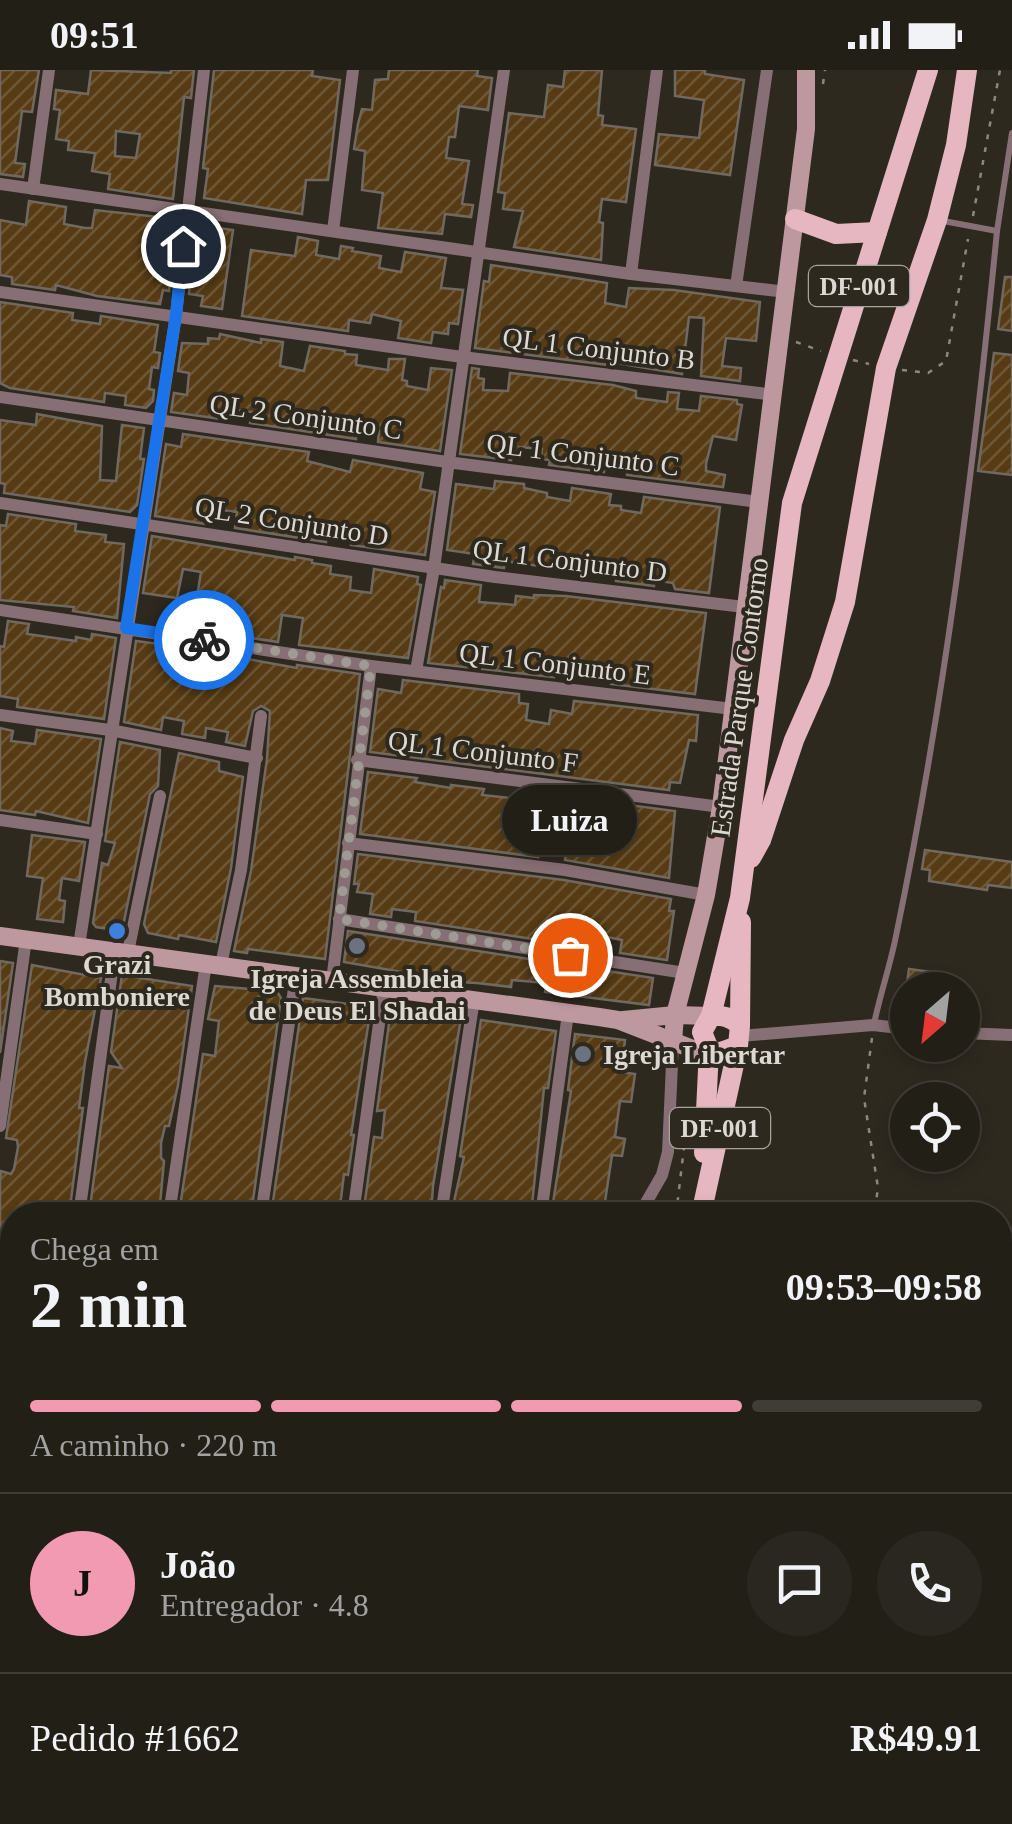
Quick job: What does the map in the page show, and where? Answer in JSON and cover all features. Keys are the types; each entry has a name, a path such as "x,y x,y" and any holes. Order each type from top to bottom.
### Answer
{"main road":[{"name":"DF-001","path":"877,232 928,70"},
{"path":"743,873 761,840 845,602 886,368 937,220 956,145 967,71"},
{"path":"795,219 836,234 877,232"},
{"name":"Estrada Parque Contorno","path":"703,1202 739,1036 740,898 792,503 877,232"},
{"name":"Estrada Parque Contorno","path":"711,1016 740,898"},
{"path":"709,1049 718,1052 739,1036 726,1016 711,1016"},
{"name":"DF-001","path":"709,1049 702,1032 711,1016"},
{"name":"Estrada Parque Contorno","path":"701,1202 709,1049"}],"street":[{"path":"32,188 49,70"},
{"path":"79,946 176,315 204,70"},
{"path":"333,231 353,70"},
{"path":"0,292 462,357 504,70"},
{"path":"632,274 657,70"},
{"path":"736,286 767,70"},
{"path":"647,1202 662,1175 668,1152 675,1015 706,895 721,807 806,129 806,70"},
{"path":"0,184 632,274 787,292"},
{"name":"QL 1 Conjunto B","path":"447,462 462,357 775,394"},
{"name":"QL 2 Conjunto C","path":"0,398 447,462"},
{"name":"QL 1 Conjunto C","path":"434,568 447,462 759,502"},
{"name":"QL 2 Conjunto D","path":"0,503 434,568"},
{"name":"QL 1 Conjunto D","path":"416,671 434,568 744,606"},
{"name":"QL 1 Conjunto E","path":"0,610 371,666 733,709"},
{"path":"332,981 371,666"},
{"path":"0,715 110,730 257,758"},
{"path":"171,1202 214,964 241,870 261,716"},
{"name":"QL 1 Conjunto F","path":"358,760 721,807"},
{"path":"81,1202 121,951 160,796"},
{"path":"0,820 96,834"},
{"path":"348,843 566,870 706,895"},
{"path":"339,919 685,973"},
{"path":"0,936 568,1012 618,1020 695,1050 709,1049"},
{"path":"0,1126 26,939"},
{"path":"263,1202 296,975"},
{"path":"355,1202 384,987"},
{"path":"443,1202 474,999"},
{"path":"543,1202 568,1012"},
{"path":"618,1020 711,1016"},
{"path":"739,1036 890,1028"},
{"path":"980,1034 1012,1035"}],"lane":[{"path":"874,1026 895,940 942,671 1012,132"},
{"path":"937,220 997,232"}],"path":[{"path":"874,1026 864,1098 878,1188 876,1202"}],"building":[{"path":"0,70 39,70 32,112 22,111 15,163 25,164 23,177 0,174"},
{"path":"91,70 194,70 191,98 184,97 173,199 108,189 110,174 92,171 95,153 68,150 69,141 56,139 60,110 54,109 56,90 88,94","holes":["116,131 140,134 136,158 115,156"]},
{"path":"214,70 313,70 312,76 340,80 328,180 306,180 302,214 204,198 208,169 203,168"},
{"path":"389,70 478,70 477,76 492,78 488,110 459,106 455,137 449,137 446,158 469,161 462,204 473,205 471,217 445,214 442,234 378,228 383,193 362,190 365,151 354,149 358,124 362,109 372,110 375,80 388,79"},
{"path":"565,70 602,70 598,115 603,116 602,125 636,129 626,202 602,199 601,260 514,247 523,211 503,209 505,193 498,192 509,113 544,117 548,85 563,87"},
{"path":"675,70 705,70 705,74 744,80 730,175 655,165 659,134 699,138 704,100 675,96"},
{"path":"29,201 66,207 64,224 85,228 92,228 95,210 168,218 166,245 174,247 169,291 163,290 160,304 97,296 56,285 55,290 12,284 12,277 0,275 0,220 26,225"},
{"path":"196,225 233,230 222,309 201,306 203,296 189,294"},
{"path":"298,237 318,241 316,255 339,259 341,246 353,248 352,251 381,256 379,268 401,272 405,252 446,258 441,288 463,290 458,324 449,323 448,334 433,332 431,343 398,338 401,321 372,314 370,323 349,320 348,331 242,316 251,250 295,256"},
{"path":"491,265 607,283 605,303 626,307 629,288 760,302 756,341 726,338 722,366 741,368 740,381 701,376 704,318 689,317 682,374 475,348 484,281 489,282"},
{"path":"1005,277 1012,277 1012,331 998,329"},
{"path":"0,302 73,313 72,320 100,324 101,316 158,325 154,352 160,353 158,368 152,367 149,389 154,390 153,401 146,408 125,405 126,396 105,393 104,402 10,388 0,383"},
{"path":"220,334 261,343 261,339 283,342 280,366 304,371 310,346 345,351 357,355 356,365 388,370 389,359 405,359 402,380 407,381 407,386 428,390 431,368 452,370 440,451 378,442 379,431 358,429 356,439 250,423 252,412 230,409 229,420 171,412 174,393 187,395 189,373 178,371 182,343 208,344 208,338 219,339"},
{"path":"994,353 1012,355 1012,475 978,471"},
{"path":"472,368 479,369 478,378 484,379 483,390 508,391 510,373 613,385 636,391 636,398 667,402 668,392 679,393 677,409 699,411 701,396 737,400 742,405 736,440 713,436 706,464 706,471 725,475 723,487 627,475 628,467 606,464 604,472 549,465 550,460 541,459 542,449 519,447 519,453 512,452 511,460 460,454"},
{"path":"37,414 102,426 100,480 116,481 122,425 144,428 137,505 130,512 4,493 5,484 0,483 0,420 36,425"},
{"path":"183,434 309,452 307,461 350,472 353,460 423,473 420,489 435,492 425,555 351,545 352,537 327,533 326,542 235,528 237,512 214,509 212,525 155,516 166,444 181,447"},
{"path":"495,481 524,484 524,488 547,493 547,497 570,501 572,488 611,494 609,505 641,513 644,497 720,507 709,593 675,589 673,583 654,580 654,586 505,561 504,568 473,564 475,554 447,550 456,484 494,489"},
{"path":"8,514 76,524 75,531 106,535 105,542 124,544 117,618 73,611 74,607 0,600 0,525 6,526"},
{"path":"152,536 312,560 331,566 330,574 351,577 350,590 371,593 374,569 418,577 417,584 421,585 408,658 299,645 303,618 282,615 278,642 192,629 201,572 183,569 177,598 143,593"},
{"path":"445,580 481,585 479,602 515,605 516,596 566,596 706,613 695,694 611,684 612,678 577,673 576,668 555,666 554,677 428,663"},
{"path":"8,621 29,624 27,634 76,641 76,637 91,640 92,634 116,638 104,719 17,707 18,699 0,696 0,646 4,647"},
{"path":"136,641 167,645 164,663 185,666 188,652 197,654 198,650 297,668 360,674 325,959 248,949 247,953 234,951 251,871 270,711 261,706 253,711 245,746 226,742 228,732 206,728 205,738 182,734 184,721 163,717 161,730 124,722"},
{"path":"403,680 519,694 519,703 528,704 526,720 549,724 551,710 572,714 574,701 698,715 696,741 689,740 680,783 670,782 669,790 370,752 378,689 401,693"},
{"path":"0,728 13,731 11,741 35,744 37,730 101,739 88,823 36,811 35,815 0,810"},
{"path":"120,742 160,750 158,786 150,794 122,931 96,927 93,923 102,863 108,865 115,843 105,841"},
{"path":"179,753 219,762 219,771 243,777 216,942 148,933 144,924"},
{"path":"368,772 417,778 415,782 451,788 484,789 482,795 518,799 519,794 529,792 675,811 669,878 565,860 566,853 538,850 538,857 360,834"},
{"path":"32,835 85,842 79,881 62,878 59,900 65,901 63,922 37,919 43,878 27,876"},
{"path":"925,850 1012,862 1012,888 988,885 987,890 929,881 930,870 922,869"},
{"path":"358,854 564,880 671,899 669,911 674,911 667,960 620,953 622,940 587,933 585,947 415,921 416,912 392,909 391,917 370,914 373,894 357,892 359,884 354,884"},
{"path":"348,931 653,978 649,1005 545,992 546,983 512,980 511,987 459,982 461,972 442,979 344,962"},
{"path":"0,961 13,963 0,1053"},
{"path":"32,965 101,978 85,1062 71,1202 0,1202 1,1171 11,1174 18,1147 17,1140 6,1138"},
{"path":"122,975 192,986 178,1085 161,1143 164,1161 160,1202 91,1202 109,1066 122,1068 111,1052"},
{"path":"215,986 262,990 278,993 281,998 253,1202 181,1202 203,1054 215,1056 219,1021 208,1019"},
{"path":"303,998 371,1007 348,1175 344,1174 341,1202 273,1202"},
{"path":"391,1009 461,1018 432,1202 365,1202 374,1137 382,1138 385,1110 377,1111"},
{"path":"481,1020 556,1031 548,1088 544,1088 532,1202 454,1202 464,1157 460,1156"},
{"path":"575,1034 625,1040 621,1072 635,1074 631,1102 620,1101 615,1137 625,1139 622,1156 612,1155 605,1202 553,1202 571,1091 568,1090"}],"way so far":[{"path":"204,640 371,666 339,919 570,955"}],"place":[{"name":"Grazi Bomboniere","path":"117,931"},
{"name":"Igreja Assembleia de Deus El Shadai","path":"357,946"},
{"name":"Luiza","path":"570,955"},
{"name":"Igreja Libertar","path":"583,1054"}],"route":[{"path":"183,246 176,315 126,628 204,640"}]}
